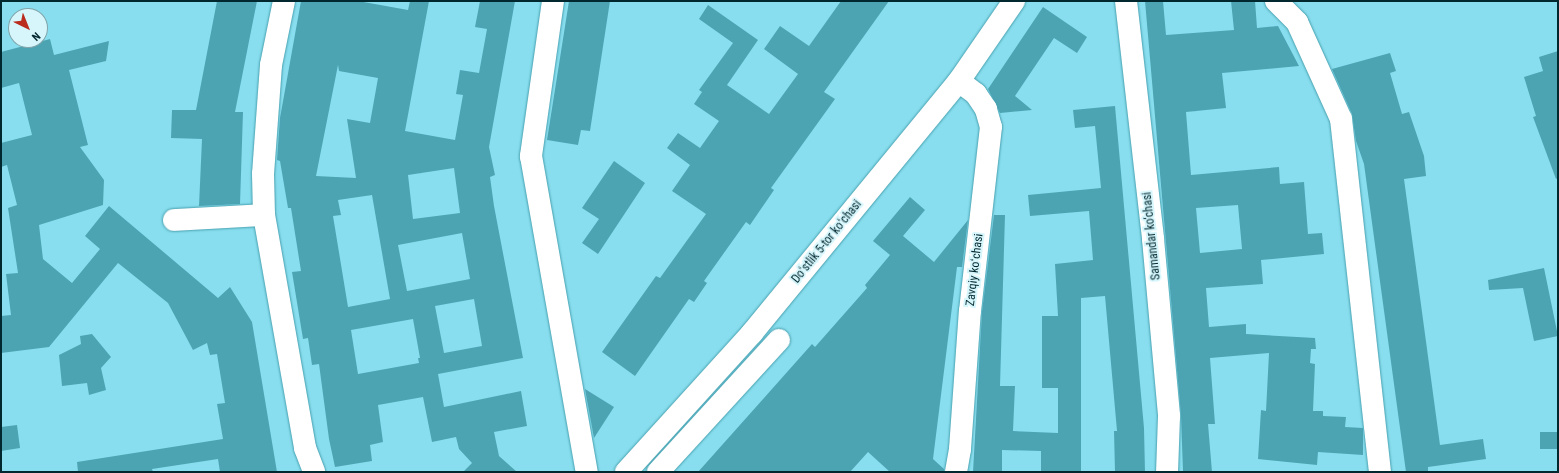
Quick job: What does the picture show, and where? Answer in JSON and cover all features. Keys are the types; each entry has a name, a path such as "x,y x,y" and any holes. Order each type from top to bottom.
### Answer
{"street":[{"path":"284,1 271,64 263,174 264,215 305,448 314,472"},
{"path":"553,1 531,156 587,472"},
{"name":"Doʻstlik 5-tor koʻchasi","path":"626,472 752,333 959,81 1014,1"},
{"name":"Samandar ko‘chasi","path":"1126,1 1153,239 1169,416 1167,472"},
{"path":"1276,1 1297,22 1341,120 1380,472"},
{"name":"Zavqiy koʻchasi","path":"956,472 960,449 970,311 991,127 986,109 976,94 959,81"},
{"path":"174,220 264,215"},
{"path":"658,472 779,340"}],"building":[{"path":"217,1 257,1 235,112 243,112 240,204 199,206 202,139 171,138 172,110 196,110"},
{"path":"301,1 358,1 408,10 410,1 429,1 405,131 455,140 463,95 456,94 460,70 479,73 487,29 475,27 480,1 515,1 489,147 495,175 490,177 494,206 523,358 438,374 444,407 521,391 527,426 494,432 499,456 517,472 463,472 472,463 459,449 456,437 432,442 423,397 378,405 383,442 370,445 372,461 335,467 329,439 319,364 312,365 308,338 303,339 292,272 301,271 291,208 288,208 280,161 277,160 280,118","holes":["338,65 339,71 378,78 370,123 347,119 356,178 316,176","454,168 460,213 413,219 408,175","372,195 390,299 348,307 333,216 341,215 338,200","462,233 470,279 407,291 398,245","474,299 482,346 444,353 435,306","413,319 420,358 418,358 419,363 358,374 351,330"]},
{"path":"569,1 610,1 590,131 581,130 578,145 547,140"},
{"path":"841,1 889,1 824,92 835,99 771,188 774,190 750,225 746,222 704,281 707,283 694,302 689,299 635,376 602,352 656,276 660,278 706,214 672,191 690,165 667,148 678,133 700,148 719,121 694,104 702,92 699,90 733,43 699,19 708,5 758,40 727,85 769,114 798,74 764,49 780,26 809,46"},
{"path":"1145,1 1163,1 1166,35 1234,30 1231,1 1255,1 1257,28 1278,26 1299,66 1222,73 1226,108 1186,112 1191,175 1279,167 1280,184 1304,182 1308,234 1322,233 1324,254 1261,260 1263,284 1206,288 1209,327 1246,324 1246,334 1315,338 1316,349 1311,349 1310,363 1315,364 1313,411 1323,411 1323,416 1346,417 1345,427 1363,428 1363,455 1318,452 1317,465 1258,459 1261,410 1266,411 1269,353 1210,358 1215,424 1208,424 1212,472 1183,472 1181,415","holes":["1238,205 1242,249 1200,253 1196,208"]},
{"path":"1043,7 1087,37 1077,53 1054,38 1015,96 1032,110 1000,113 988,89"},
{"path":"50,39 54,55 109,41 106,61 69,70 88,145 80,147 104,180 103,205 39,225 43,259 72,283 100,249 85,236 109,206 218,298 230,287 252,322 277,472 220,472 218,459 152,469 153,472 78,472 77,462 223,439 217,404 225,403 217,354 210,355 207,343 193,350 168,303 118,263 49,347 1,353 1,316 11,315 6,274 18,273 8,208 17,205 7,165 1,167 1,143 32,135 19,83 1,88 1,52 16,48 48,48 48,40"},
{"path":"1558,51 1558,178 1556,179 1533,117 1536,116 1524,77 1543,71 1539,57"},
{"path":"1390,53 1396,71 1390,73 1402,114 1409,112 1424,156 1426,176 1404,179 1440,445 1483,439 1486,459 1428,467 1428,472 1406,472 1364,164 1356,141 1352,114 1332,69"},
{"path":"1115,106 1144,428 1145,472 1115,472 1114,431 1117,431 1105,296 1081,298 1081,472 1041,472 1041,451 1002,450 1002,472 973,472 982,312 994,215 1005,215 1000,386 1015,386 1013,431 1058,433 1058,388 1042,388 1042,316 1058,316 1055,264 1093,260 1089,211 1030,216 1028,195 1101,188 1095,126 1075,128 1073,110"},
{"path":"614,161 645,183 598,254 582,243 599,219 582,208"},
{"path":"910,197 925,210 903,236 934,262 968,220 962,267 957,267 933,459 944,469 944,472 890,472 868,452 850,472 698,472 812,344 815,347 867,288 865,285 890,255 873,241"},
{"path":"1544,268 1558,336 1534,341 1523,288 1489,290 1488,280"},
{"path":"92,334 111,357 101,368 106,390 89,395 87,383 62,386 59,355 81,344 80,336"},
{"path":"585,389 614,407 594,438"},
{"path":"17,425 20,448 1,451 1,427"},
{"path":"1540,432 1558,432 1558,449 1540,449"}]}
